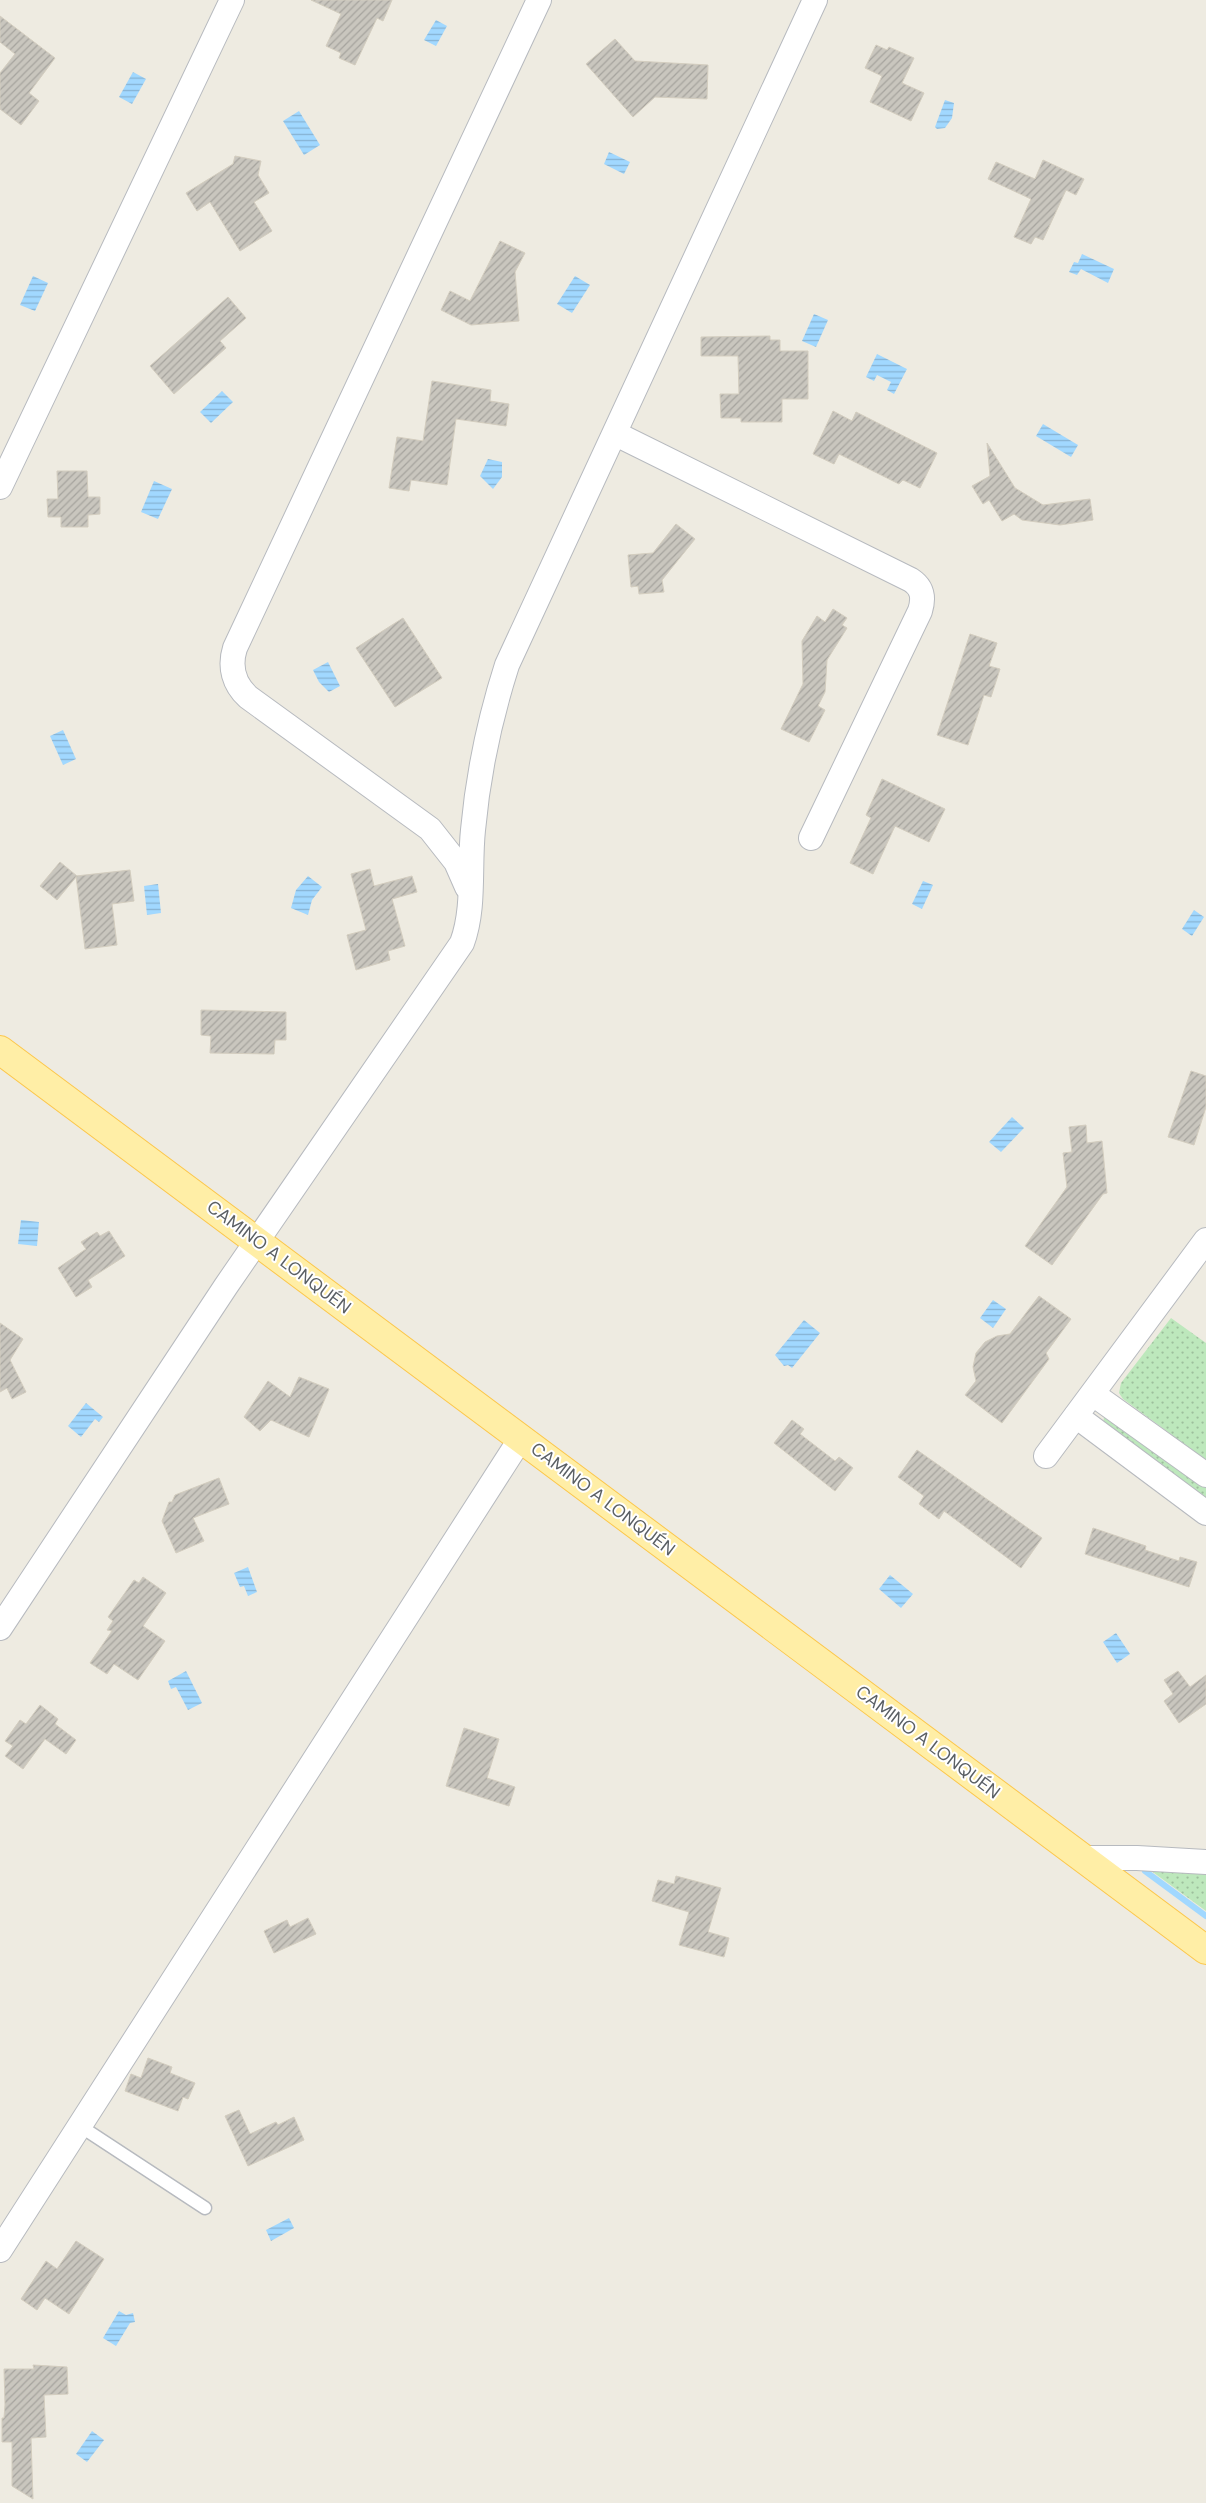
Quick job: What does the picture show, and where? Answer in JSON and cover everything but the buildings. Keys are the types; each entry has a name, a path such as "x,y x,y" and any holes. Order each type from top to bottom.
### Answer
{"main road":[{"name":"CAMINO A LONQUÉN","path":"0,1050 1206,1950"}],"street":[{"path":"0,487 232,0"},
{"path":"469,893 456,862 430,829 248,697 238,686 232,663 235,648 539,0"},
{"path":"0,1628 257,1241 455,955 469,922 472,837 478,792 496,698 507,665 521,630 616,434 815,0"},
{"path":"616,434 911,580 921,590 923,600 920,611 811,838"},
{"path":"1046,1456 1206,1240"},
{"path":"1093,1394 1206,1475"},
{"path":"1076,1416 1206,1514"},
{"path":"0,2250 521,1438"},
{"path":"1082,1858 1137,1858 1206,1862"}],"lane":[{"path":"80,2126 205,2208"}],"green space":[{"path":"1171,1318 1206,1343 1206,1460 1123,1399 1119,1393 1121,1383"},
{"path":"1107,1414 1206,1481 1206,1506 1103,1426 1104,1417"},
{"path":"1150,1870 1206,1873 1206,1911"}],"water":[{"path":"436,20 447,26 436,46 424,40"},
{"path":"133,72 146,79 132,104 119,97"},
{"path":"945,100 954,103 952,118 945,128 937,129 935,127"},
{"path":"299,111 320,145 304,155 283,121"},
{"path":"609,152 630,162 624,174 604,164"},
{"path":"1082,254 1114,269 1108,283 1081,269 1077,275 1069,272 1074,262 1078,263"},
{"path":"33,276 48,283 35,311 20,305"},
{"path":"575,276 590,285 572,313 557,304"},
{"path":"814,314 828,320 816,347 802,341"},
{"path":"877,354 907,369 894,394 887,390 891,382 877,375 874,381 866,377"},
{"path":"222,391 233,402 211,423 200,412"},
{"path":"1043,424 1078,445 1071,457 1036,436"},
{"path":"488,459 502,462 502,477 493,489 480,476"},
{"path":"154,481 172,489 158,519 141,512"},
{"path":"328,662 340,686 329,692 319,682 313,670"},
{"path":"63,730 76,759 63,765 50,736"},
{"path":"308,876 322,887 312,900 308,915 291,908 296,890"},
{"path":"923,881 933,885 922,909 912,904"},
{"path":"158,884 161,913 147,915 144,886"},
{"path":"1194,910 1204,917 1192,936 1182,929"},
{"path":"1012,1117 1024,1128 1001,1152 989,1142"},
{"path":"21,1220 39,1222 37,1246 18,1244"},
{"path":"993,1300 1006,1309 993,1328 980,1318"},
{"path":"804,1320 820,1333 792,1368 788,1365 784,1366 775,1355"},
{"path":"86,1403 103,1417 99,1422 95,1419 81,1437 68,1426"},
{"path":"248,1567 257,1592 248,1596 244,1586 240,1587 234,1573"},
{"path":"890,1575 913,1594 901,1608 879,1589"},
{"path":"1116,1633 1130,1654 1117,1663 1103,1642"},
{"path":"186,1671 202,1703 188,1710 176,1687 171,1689 168,1681"},
{"path":"289,2218 294,2228 271,2241 266,2230"},
{"path":"119,2311 126,2315 133,2313 135,2322 130,2323 116,2346 103,2338"},
{"path":"92,2431 104,2440 87,2462 76,2454"}],"waterway":[{"path":"1145,1871 1206,1916"}]}
